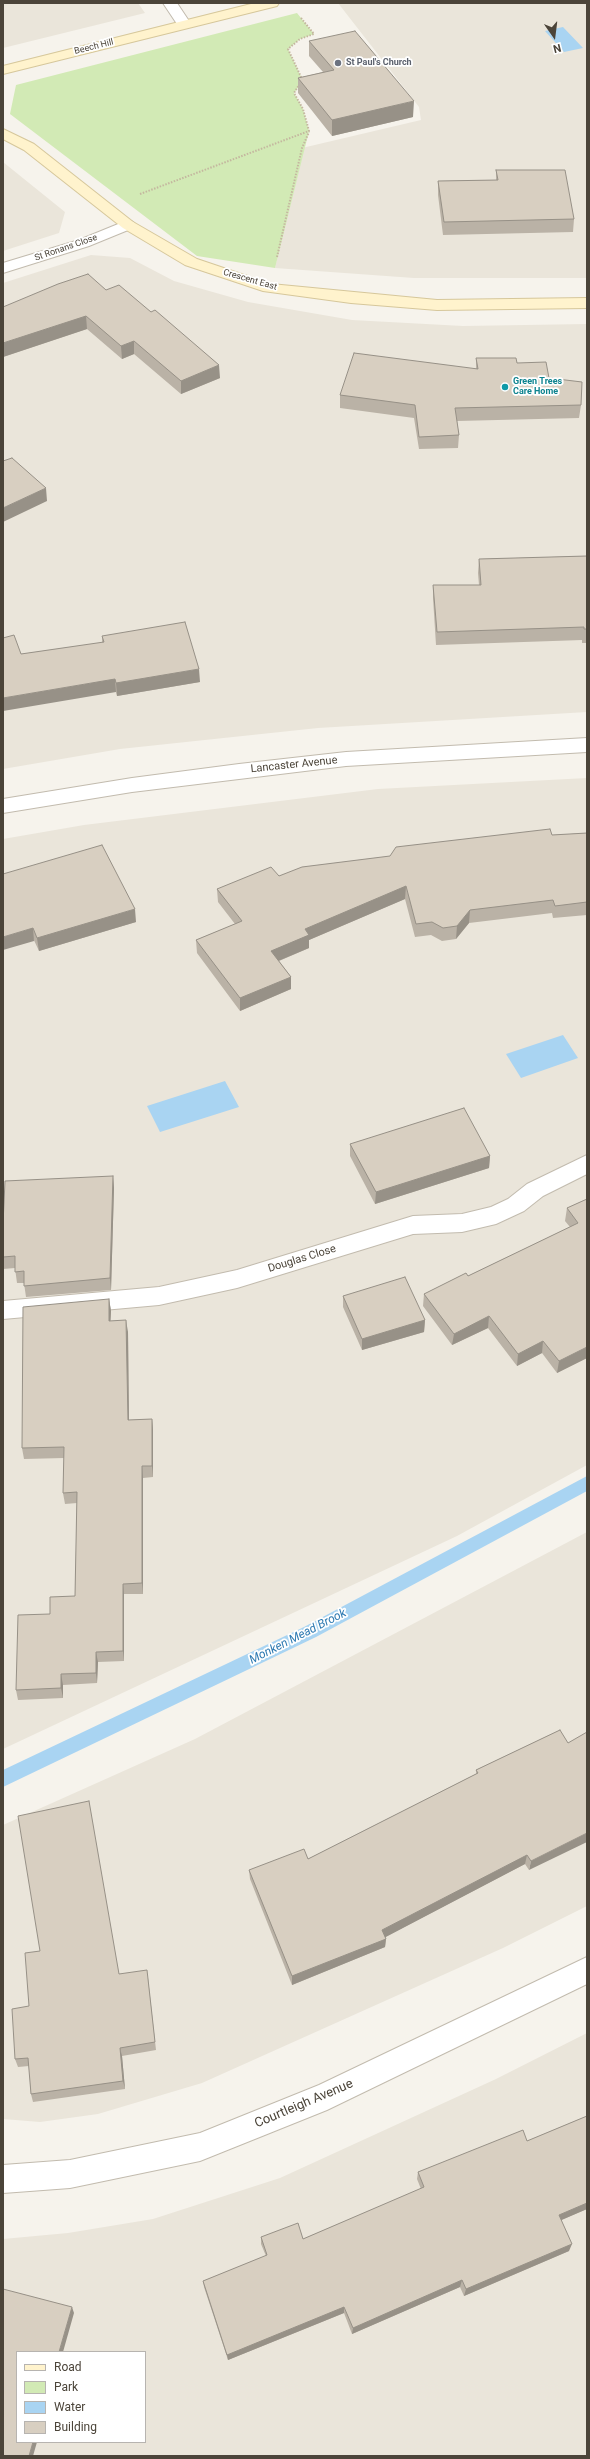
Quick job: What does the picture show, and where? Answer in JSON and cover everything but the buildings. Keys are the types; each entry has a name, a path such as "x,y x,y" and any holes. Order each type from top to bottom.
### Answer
{"street":[{"path":"170,3 184,24"},
{"name":"Beech Hill","path":"3,70 272,3"},
{"name":"Crescent East","path":"3,133 29,147 128,224 191,262 269,288 351,298 437,305 587,303"},
{"name":"St Ronans Close","path":"3,268 84,243 128,224"},
{"name":"Lancaster Avenue","path":"3,806 132,785 239,770 346,759 587,745"},
{"name":"Douglas Close","path":"3,1310 159,1296 237,1279 413,1225 462,1223 496,1215 516,1205 536,1190 587,1164"},
{"name":"Courtleigh Avenue","path":"3,2179 70,2174 200,2148 327,2096 587,1970"}],"path":[{"path":"269,288 302,148 309,131 304,109 294,93 302,81 288,49 300,39 314,34 297,13"},
{"path":"106,207 204,168 309,131"}],"shaded area":[{"path":"3,3 138,3 145,13 3,48"},
{"path":"338,3 587,3 587,278 414,278 275,268 302,148 421,120 419,107"},
{"path":"3,162 65,212 59,233 3,251"},
{"path":"91,255 130,258 174,281 248,302 352,320 463,326 587,324 587,712 318,728 120,749 3,769 3,283"},
{"path":"587,778 587,1465 457,1536 3,1749 3,839 84,825 378,789"},
{"path":"587,1532 587,1906 503,1948 202,2083 98,2114 40,2122 3,2119 3,1825 195,1739"},
{"path":"587,2033 587,2456 3,2456 3,2239 68,2233 153,2219 280,2178 496,2079"}],"green space":[{"path":"297,13 314,34 300,39 288,49 303,81 294,93 303,109 309,131 275,268 197,256 10,114 16,85"}],"water":[{"path":"563,27 583,48 564,52 545,31"},
{"path":"563,1035 578,1058 521,1078 506,1054"},
{"path":"225,1081 239,1107 160,1132 147,1106"}],"waterway":[{"name":"Monken Mead Brook","path":"3,1779 310,1632 587,1483"}],"place":[{"name":"St Paul's Church","path":"338,63"},
{"name":"Green Trees Care Home","path":"505,387"}]}
